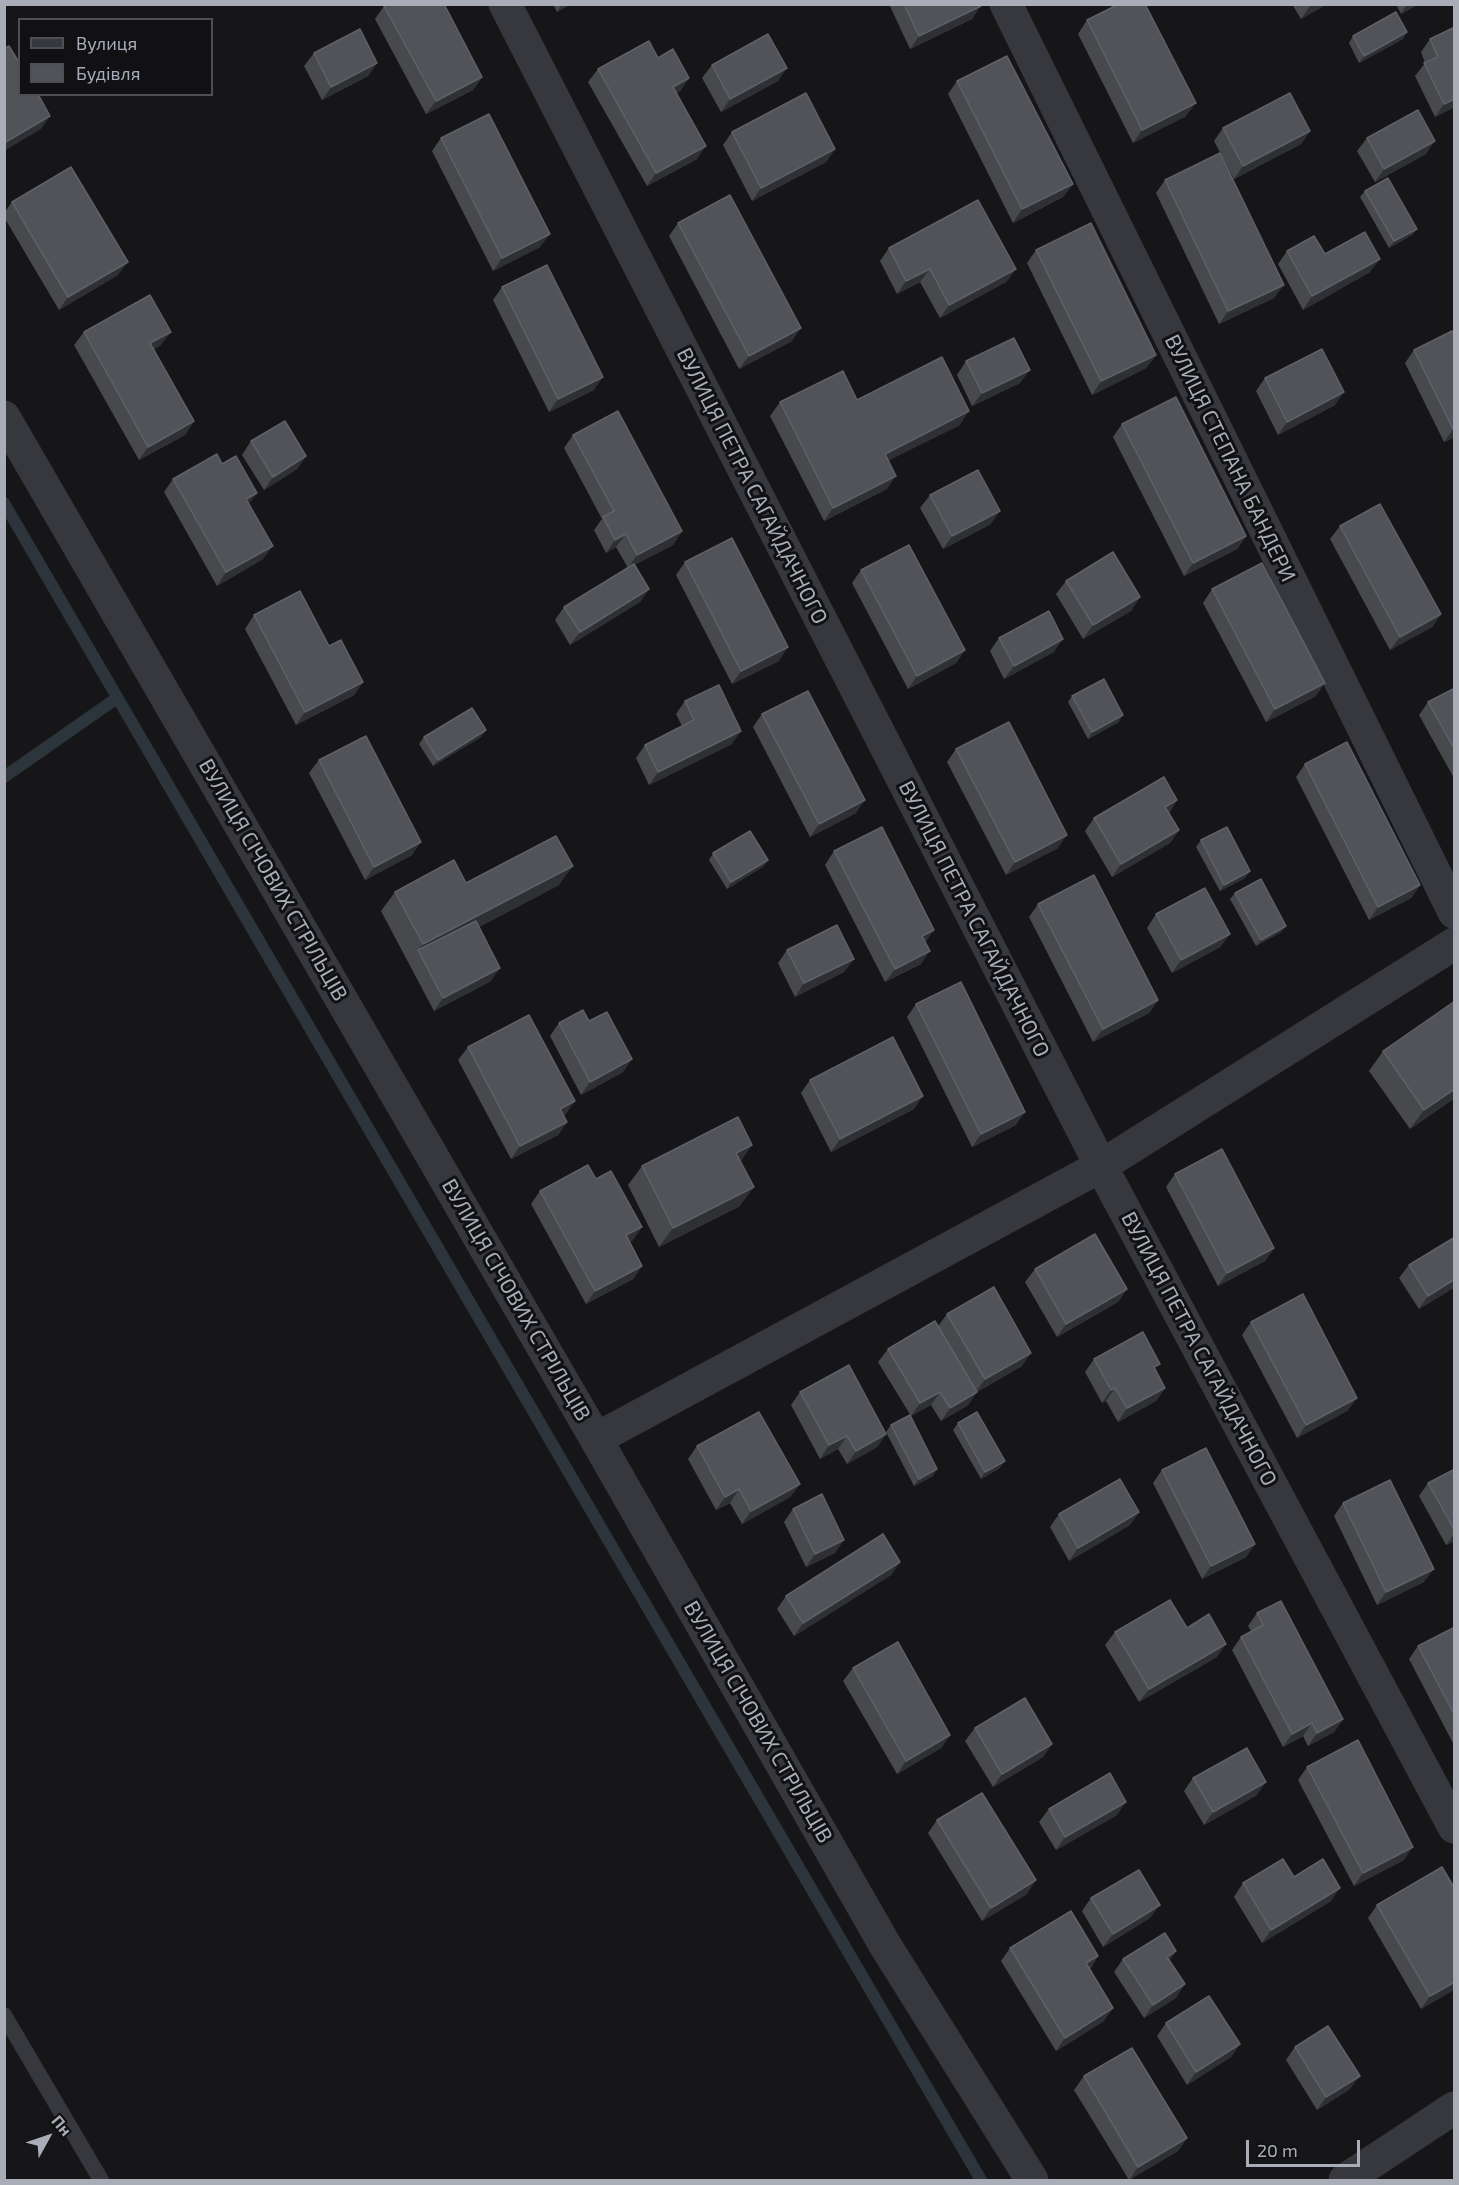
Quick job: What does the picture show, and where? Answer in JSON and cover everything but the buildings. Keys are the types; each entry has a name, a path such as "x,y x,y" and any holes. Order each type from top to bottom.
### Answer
{"street":[{"name":"ВУЛИЦЯ ПЕТРА САГАЙДАЧНОГО","path":"505,4 1101,1166 1455,1827"},
{"name":"ВУЛИЦЯ СТЕПАНА БАНДЕРИ","path":"1006,4 1455,912"},
{"name":"ВУЛИЦЯ СІЧОВИХ СТРІЛЬЦІВ","path":"4,417 596,1439 879,1935 1032,2181"},
{"path":"596,1439 1101,1166 1455,944"},
{"path":"1345,2181 1455,2108"}],"lane":[{"path":"7,2025 101,2181"}],"waterway":[{"path":"4,503 981,2180"},
{"path":"4,777 117,698"}]}
